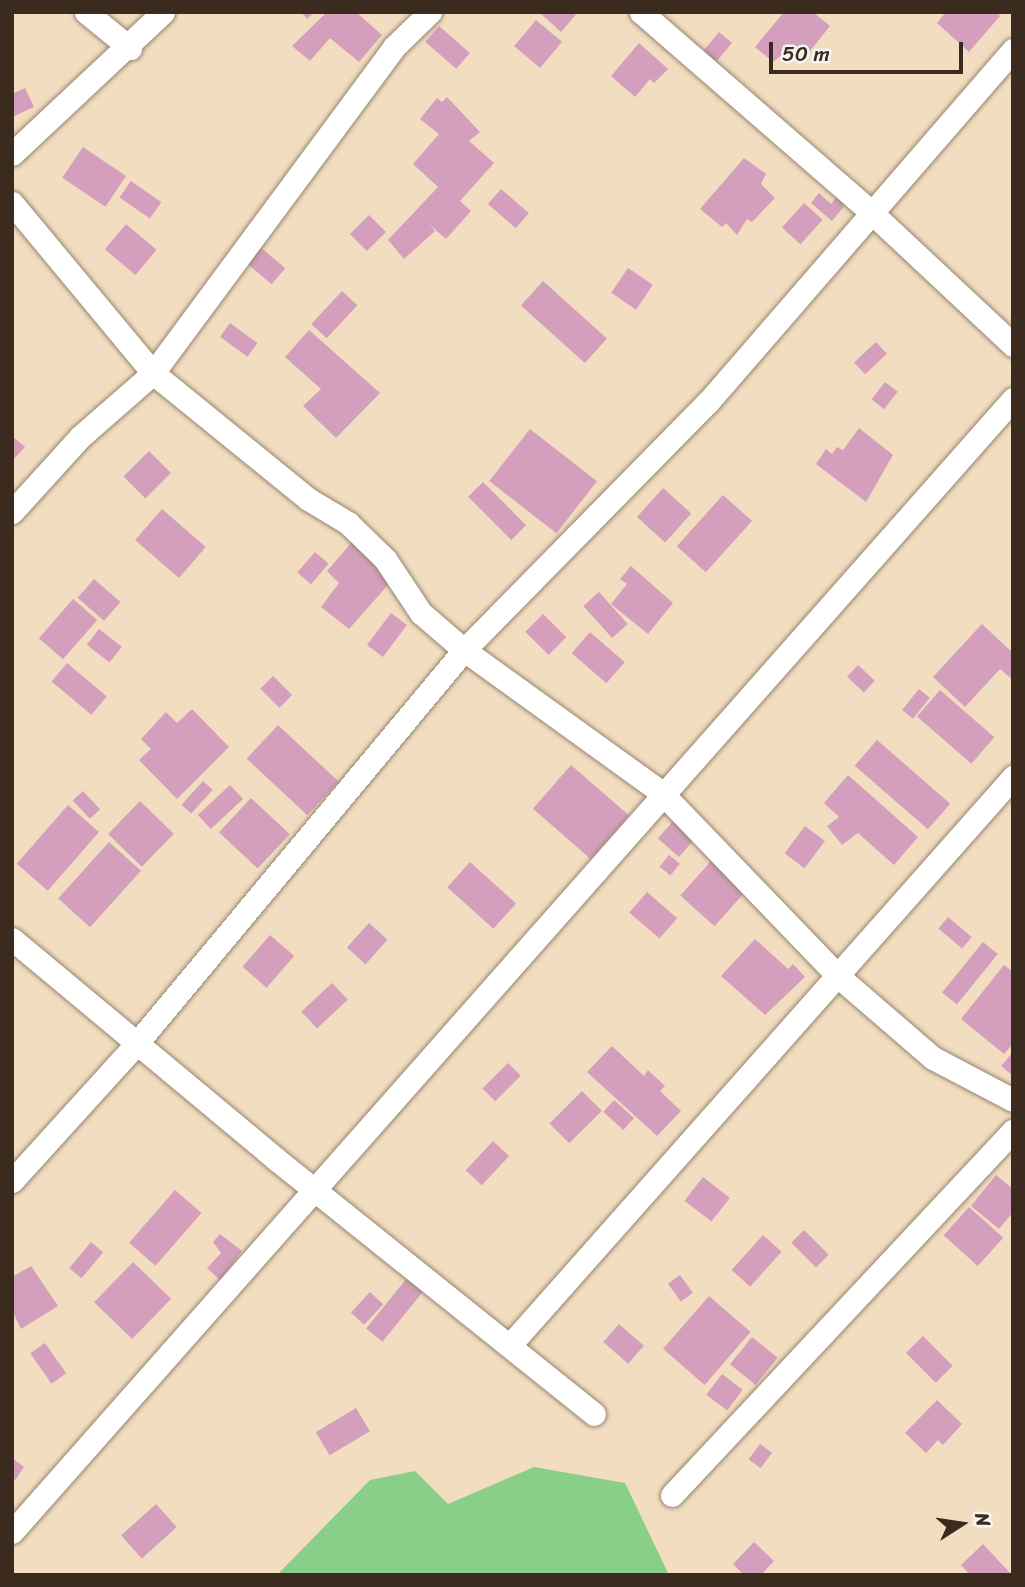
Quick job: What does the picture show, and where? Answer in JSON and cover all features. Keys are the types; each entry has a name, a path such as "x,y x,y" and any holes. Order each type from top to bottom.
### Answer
{"street":[{"path":"86,12 130,48"},
{"path":"12,154 130,48 163,12"},
{"path":"12,512 80,437 153,373 394,47 430,12"},
{"path":"642,12 872,213 1013,345"},
{"path":"12,1181 137,1043 464,650 708,402 1013,50"},
{"path":"12,203 153,373 308,499 348,523 385,559 421,613 464,650 661,792 839,977 933,1058 1013,1100"},
{"path":"12,1532 316,1191 661,792 1013,399"},
{"path":"510,1345 839,977 1013,776"},
{"path":"12,939 316,1191 594,1414"},
{"path":"672,1495 1013,1132"}],"green space":[{"path":"534,1467 625,1483 669,1575 277,1575 370,1480 415,1471 448,1504"}],"building":[{"path":"301,12 315,12 307,19"},
{"path":"327,12 356,12 382,35 359,62 330,38 310,61 292,46"},
{"path":"539,12 578,12 561,32"},
{"path":"784,12 813,12 830,26 803,60 789,49 773,62 755,47"},
{"path":"946,12 996,12 1000,16 969,52 937,23"},
{"path":"536,20 562,42 540,68 514,46"},
{"path":"439,26 470,53 456,69 425,42"},
{"path":"719,32 732,43 717,61 704,50"},
{"path":"639,43 668,69 654,83 650,79 635,97 611,76"},
{"path":"25,88 34,107 12,117 12,94"},
{"path":"447,97 480,132 469,141 494,163 460,201 471,211 446,239 429,224 435,231 404,259 388,240 438,187 413,164 439,134 420,119 437,98 442,102"},
{"path":"83,147 126,176 105,207 62,178"},
{"path":"744,158 766,174 761,184 775,198 752,222 747,219 737,235 726,223 722,227 700,209"},
{"path":"131,181 161,202 150,219 120,197"},
{"path":"501,189 529,213 516,228 488,204"},
{"path":"819,193 831,204 840,193 849,200 832,221 811,203"},
{"path":"804,203 823,220 800,244 782,228"},
{"path":"369,215 386,232 367,251 350,234"},
{"path":"126,224 157,250 135,275 105,249"},
{"path":"260,247 285,268 272,284 247,263"},
{"path":"628,268 653,285 636,310 611,293"},
{"path":"543,281 607,339 585,363 521,306"},
{"path":"342,291 357,305 327,338 311,324"},
{"path":"230,323 258,343 248,357 220,337"},
{"path":"309,330 380,393 336,438 303,406 321,389 285,357"},
{"path":"876,342 887,354 865,374 854,362"},
{"path":"885,382 898,392 884,409 871,399"},
{"path":"859,428 893,455 866,502 816,464 826,449 832,454 837,447 843,450"},
{"path":"530,429 597,481 556,533 489,481"},
{"path":"12,436 25,447 12,461"},
{"path":"149,451 171,473 145,498 124,476"},
{"path":"483,482 526,525 511,540 468,497"},
{"path":"663,488 691,513 665,542 637,517"},
{"path":"723,495 752,521 706,572 677,546"},
{"path":"162,509 206,547 179,578 135,540"},
{"path":"353,541 394,578 349,629 321,607 339,583 327,571"},
{"path":"315,552 329,564 311,584 297,572"},
{"path":"631,566 673,603 648,634 611,604 627,584 620,579"},
{"path":"94,579 120,602 104,621 78,598"},
{"path":"599,592 628,624 612,638 583,606"},
{"path":"73,599 97,620 63,659 39,638"},
{"path":"391,613 407,625 383,657 367,645"},
{"path":"543,614 566,637 549,655 525,632"},
{"path":"982,624 1013,653 1013,680 1000,669 965,707 933,677"},
{"path":"99,629 122,647 110,663 87,645"},
{"path":"590,632 625,662 606,683 572,653"},
{"path":"67,663 107,696 91,715 52,681"},
{"path":"858,665 875,681 864,692 847,677"},
{"path":"273,676 292,695 279,708 260,689"},
{"path":"919,689 930,698 913,719 902,710"},
{"path":"940,690 994,737 971,764 917,716"},
{"path":"192,709 229,747 177,799 139,760 151,749 141,739 166,712 177,723"},
{"path":"278,725 339,782 307,815 247,759"},
{"path":"877,740 950,804 928,829 855,766"},
{"path":"571,765 629,816 591,859 533,809"},
{"path":"848,775 918,837 894,865 858,833 842,845 827,826 839,817 824,803"},
{"path":"203,781 213,790 191,813 182,805"},
{"path":"230,785 243,799 211,829 198,815"},
{"path":"83,791 100,809 90,819 73,801"},
{"path":"251,798 290,834 258,869 219,832"},
{"path":"140,801 174,834 142,867 108,834"},
{"path":"68,805 99,832 48,891 17,864"},
{"path":"675,819 696,837 679,857 658,839"},
{"path":"805,826 825,841 805,868 785,853"},
{"path":"109,842 141,871 90,927 58,898"},
{"path":"669,855 680,864 670,875 660,867"},
{"path":"713,859 747,890 714,926 680,895"},
{"path":"470,862 516,903 493,929 447,887"},
{"path":"647,892 677,918 659,939 629,912"},
{"path":"948,917 972,937 962,948 938,928"},
{"path":"369,923 388,940 365,964 347,948"},
{"path":"270,935 294,956 267,988 242,967"},
{"path":"755,939 788,969 793,964 805,977 765,1015 721,976"},
{"path":"983,942 998,954 957,1004 942,993"},
{"path":"1004,965 1013,972 1013,1044 1004,1054 961,1019"},
{"path":"332,983 348,1000 317,1028 301,1012"},
{"path":"612,1046 644,1076 648,1070 665,1086 660,1091 681,1111 657,1136 587,1072"},
{"path":"1013,1052 1013,1076 1001,1066"},
{"path":"508,1063 521,1076 495,1101 483,1088"},
{"path":"582,1091 602,1111 569,1143 549,1124"},
{"path":"614,1100 634,1118 623,1130 603,1112"},
{"path":"493,1141 509,1156 482,1185 466,1170"},
{"path":"996,1175 1013,1189 1013,1212 999,1229 971,1206"},
{"path":"703,1177 730,1198 711,1222 685,1201"},
{"path":"175,1190 201,1213 155,1266 129,1243"},
{"path":"969,1207 1003,1238 978,1266 944,1235"},
{"path":"804,1230 829,1255 816,1267 791,1243"},
{"path":"220,1234 242,1251 220,1280 207,1268 221,1253 213,1242"},
{"path":"763,1235 782,1252 750,1287 732,1270"},
{"path":"91,1242 103,1252 81,1278 69,1268"},
{"path":"133,1262 171,1299 132,1339 94,1302"},
{"path":"31,1266 58,1306 21,1329 12,1310 12,1277"},
{"path":"680,1275 693,1293 681,1302 668,1284"},
{"path":"407,1278 423,1291 382,1342 366,1329"},
{"path":"370,1292 383,1304 364,1325 351,1312"},
{"path":"709,1296 751,1332 705,1385 663,1349"},
{"path":"619,1324 644,1346 628,1364 603,1342"},
{"path":"923,1336 953,1366 936,1383 906,1353"},
{"path":"752,1337 778,1358 756,1385 730,1364"},
{"path":"45,1343 66,1373 51,1384 30,1353"},
{"path":"722,1374 743,1390 727,1410 706,1395"},
{"path":"937,1400 962,1424 943,1445 938,1440 926,1453 905,1433"},
{"path":"356,1408 370,1431 330,1455 316,1432"},
{"path":"760,1444 772,1453 761,1468 749,1459"},
{"path":"12,1458 24,1467 15,1480 12,1479"},
{"path":"156,1504 177,1527 142,1558 121,1535"},
{"path":"754,1542 774,1561 761,1575 744,1575 733,1564"},
{"path":"983,1544 1012,1575 970,1575 961,1565"}]}
